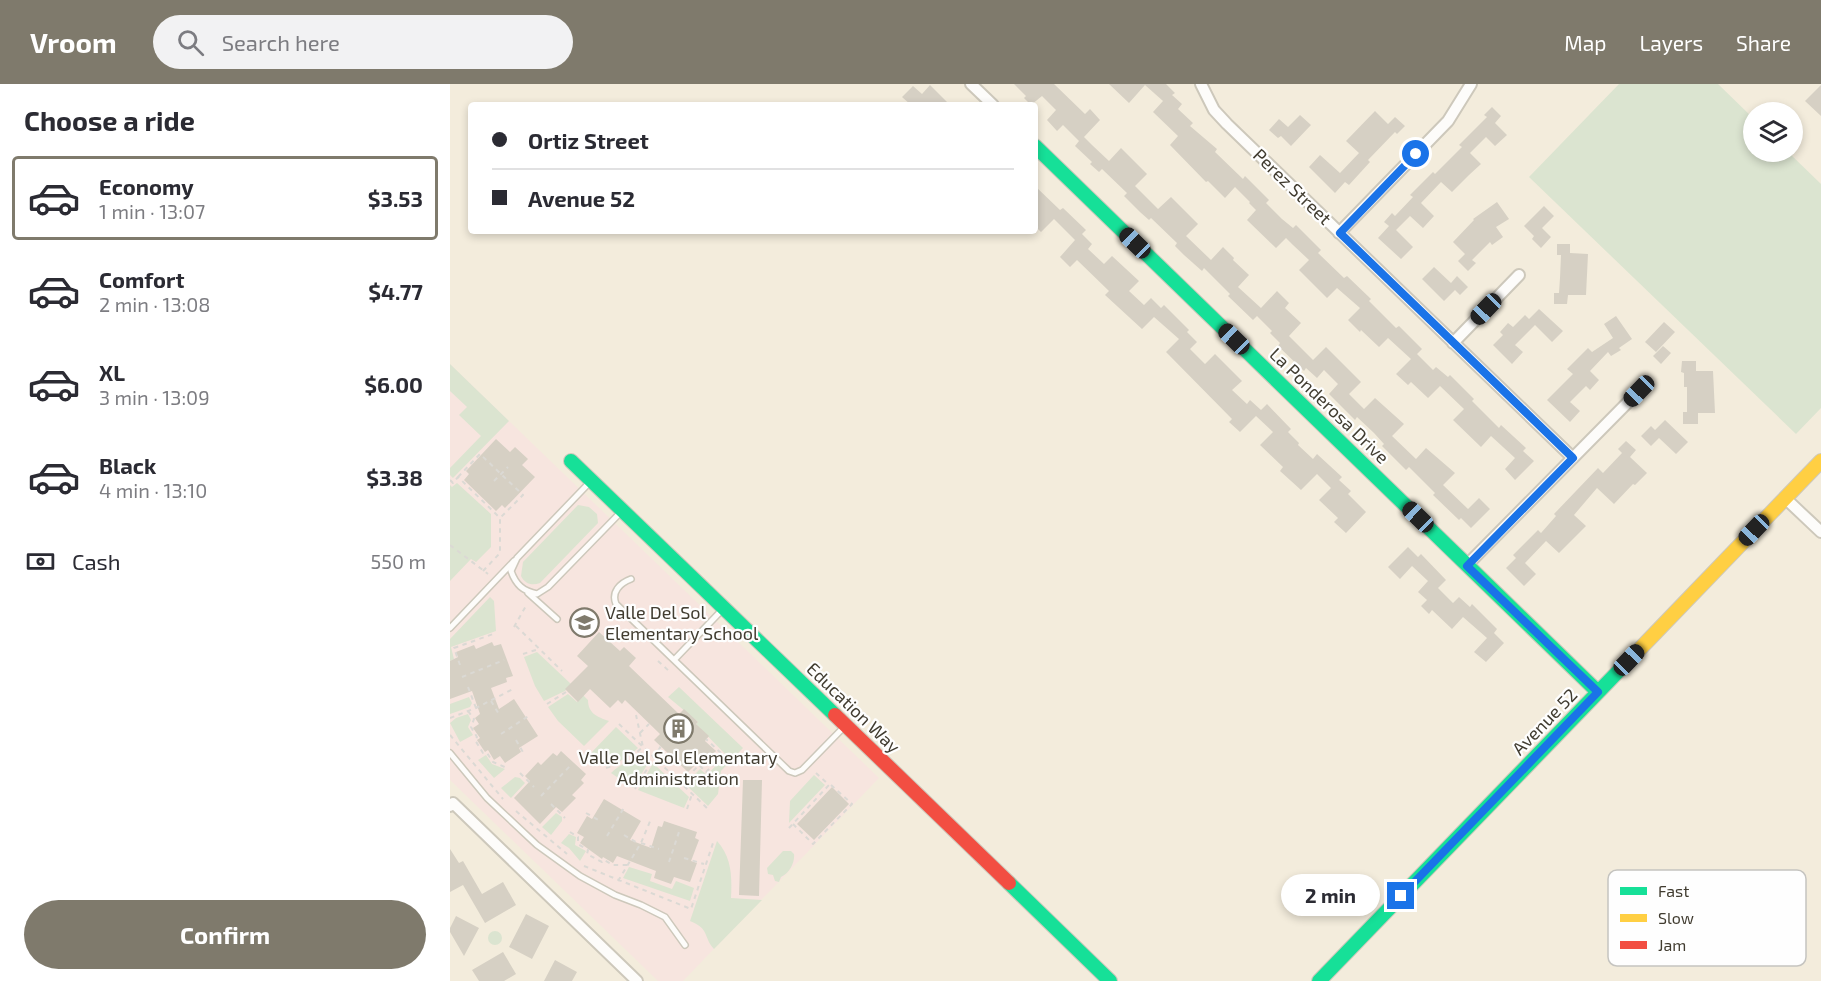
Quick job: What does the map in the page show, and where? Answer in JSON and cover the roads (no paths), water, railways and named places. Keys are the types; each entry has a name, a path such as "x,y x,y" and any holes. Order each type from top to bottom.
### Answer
{"street":[{"path":"971,84 990,102"},
{"name":"Perez Street","path":"1201,84 1214,110 1227,124 1573,458"},
{"path":"1340,233 1448,121 1471,84"},
{"name":"La Ponderosa Drive","path":"1038,149 1598,692"},
{"path":"1453,343 1519,275"},
{"path":"1467,566 1639,391"},
{"name":"Education Way","path":"571,461 1110,981"},
{"name":"Avenue 52","path":"1319,981 1821,461"},
{"path":"1785,498 1821,532"},
{"path":"450,806 453,803 637,981"}],"lane":[{"path":"450,628 591,480"},
{"path":"527,592 537,594 548,587 622,510"},
{"path":"518,558 512,571 519,585 557,619"},
{"path":"631,579 624,581 616,590 613,598 616,604 789,771 795,773 802,771 845,726"},
{"path":"674,660 723,608"},
{"path":"450,753 487,798 537,845 580,876 615,895 665,917 685,945"}],"place":[{"name":"Valle Del Sol Elementary School","path":"584,623"},
{"name":"Valle Del Sol Elementary Administration","path":"678,729"}]}
